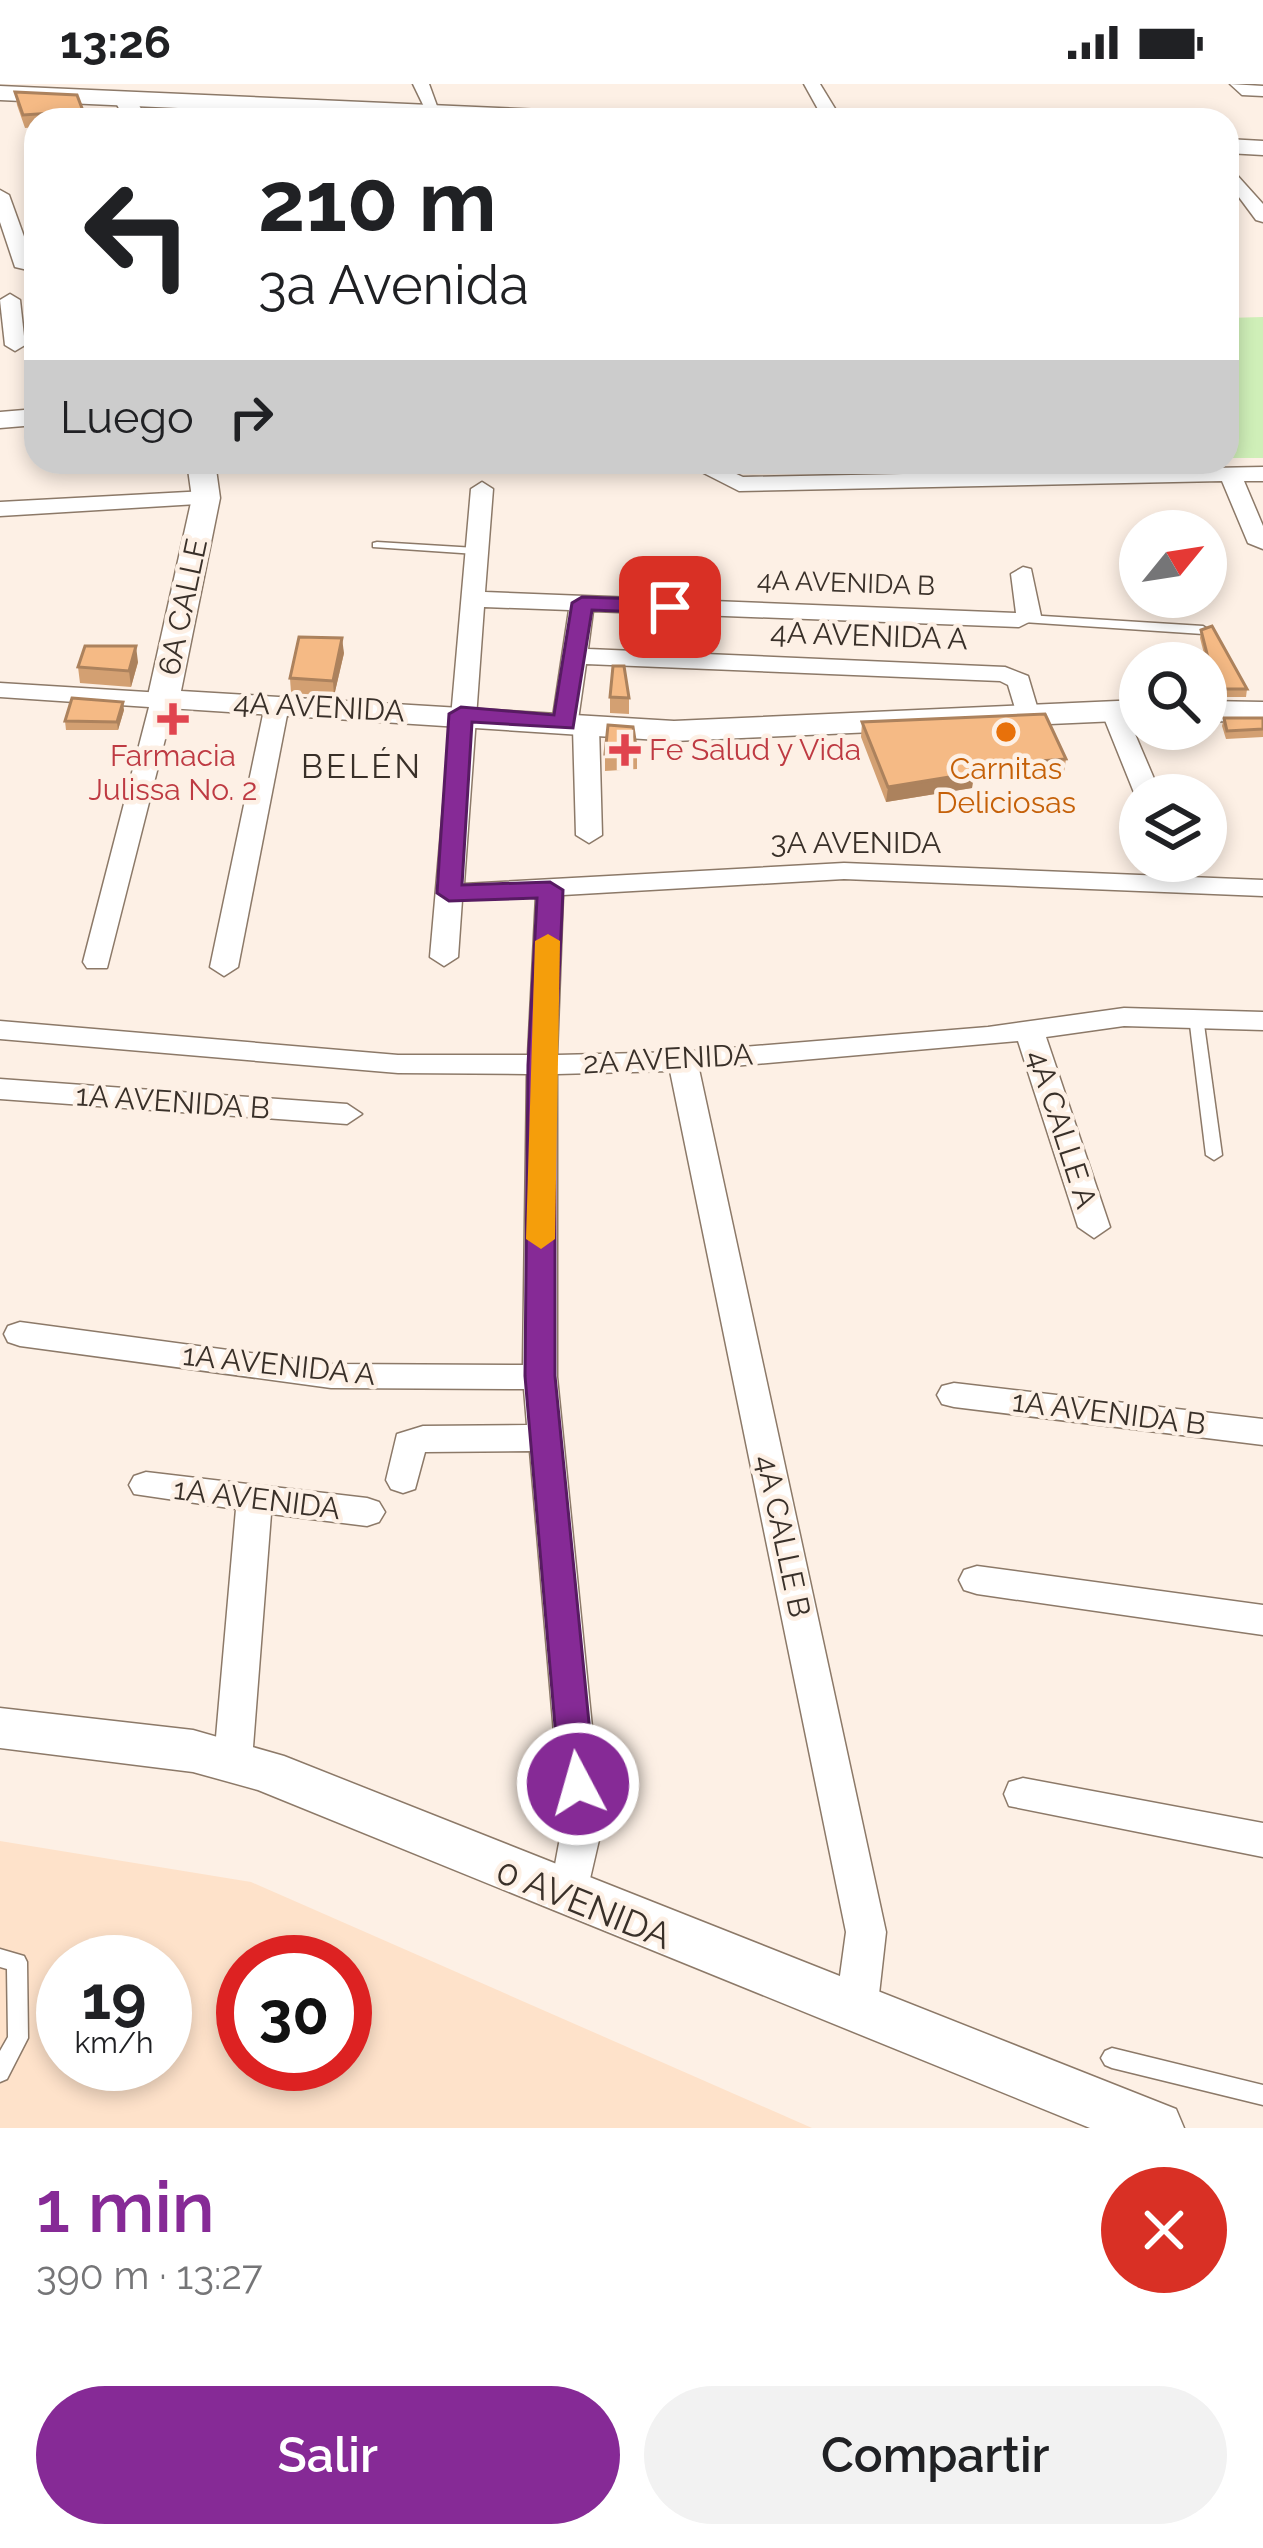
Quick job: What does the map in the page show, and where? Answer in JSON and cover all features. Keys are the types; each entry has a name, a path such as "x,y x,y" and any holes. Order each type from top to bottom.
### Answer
{"main road":[{"path":"0,94 67,90 124,108"}],"street":[{"path":"0,195 24,264"},
{"path":"10,300 17,345"},
{"name":"6A CALLE","path":"97,962 163,700 206,498 203,474"},
{"path":"718,474 739,484 975,474"},
{"path":"1259,543 1230,474 1263,474"},
{"path":"444,957 482,489"},
{"path":"0,508 206,498"},
{"path":"1023,574 1028,619"},
{"name":"4A AVENIDA B","path":"472,599 1028,619"},
{"path":"582,603 576,724 589,835"},
{"name":"4A AVENIDA A","path":"578,656 1014,676 1027,713"},
{"name":"4A AVENIDA","path":"0,690 461,714 674,731 1119,711"},
{"path":"224,967 278,705"},
{"path":"1227,711 1263,712"},
{"name":"3A AVENIDA","path":"449,893 844,871 1263,888"},
{"path":"550,890 542,1065 540,1376 582,1827 569,1897"},
{"name":"2A AVENIDA","path":"0,1030 398,1064 542,1065 683,1061 1029,1030 1073,1021 1196,1016 1263,1021"},
{"name":"4A CALLE A","path":"1029,1030 1094,1227"},
{"name":"4A CALLE B","path":"683,1061 866,1932 856,2012"},
{"name":"1A AVENIDA B","path":"0,1089 347,1114"},
{"name":"1A AVENIDA A","path":"20,1334 331,1376 540,1376"},
{"name":"1A AVENIDA B","path":"954,1395 1263,1432"},
{"path":"403,1480 409,1443 423,1438 543,1438"},
{"name":"1A AVENIDA","path":"146,1485 367,1512"},
{"path":"233,1760 254,1500"},
{"path":"977,1580 1263,1620"},
{"name":"0 AVENIDA","path":"0,1728 233,1760 1156,2128"},
{"path":"1023,1794 1263,1840"}],"lane":[{"path":"377,545 476,551"},
{"path":"1028,619 1203,630"},
{"path":"1196,1016 1214,1155"},
{"path":"0,1958 17,1962 18,2038 0,2072"},
{"path":"1112,2058 1263,2095"}],"shaded area":[{"path":"0,1841 251,1882 372,1935 216,1935 216,2091 372,2091 372,1935 812,2128 0,2128"}],"green space":[{"path":"1263,317 1263,458 1239,458 1239,318"}],"building":[{"path":"15,92 77,95 82,108 24,108 23,115"},
{"path":"1212,626 1221,642 1204,642 1201,630"},
{"path":"299,637 342,638 333,681 290,678"},
{"path":"85,646 136,646 129,671 78,667"},
{"path":"1227,653 1247,689 1227,689"},
{"path":"613,666 624,666 629,698 610,697"},
{"path":"72,698 123,702 117,722 65,721"},
{"path":"1045,714 1066,759 971,766 974,773 888,787 862,722"},
{"path":"1227,718 1263,718 1263,729 1227,731"},
{"path":"608,725 633,727 637,753 605,754"}],"slow traffic":[{"path":"541,1239 548,941"}],"place":[{"name":"Farmacia Julissa No. 2","path":"173,719"},
{"name":"Carnitas Deliciosas","path":"1006,732"},
{"name":"Fe Salud y Vida","path":"625,750"}],"district":[{"name":"BELÉN","path":"362,766"}],"route":[{"path":"578,1784 540,1376 542,1065 550,890 449,893 461,714 565,723 582,603 670,607"}]}
